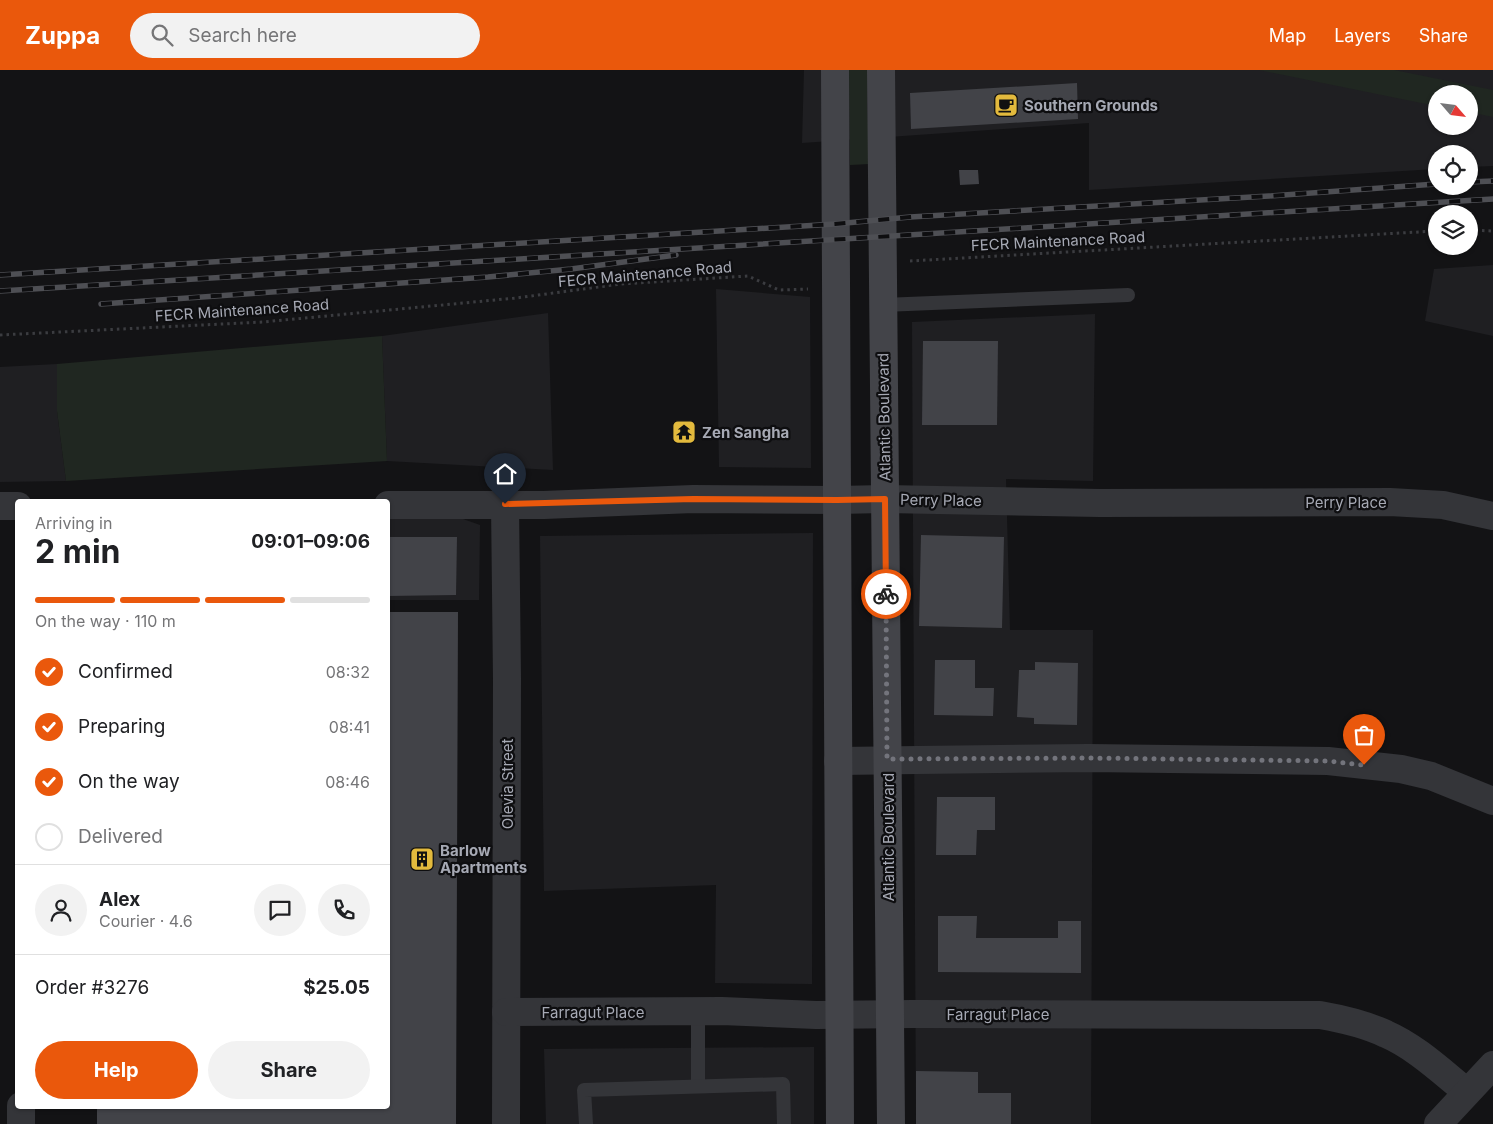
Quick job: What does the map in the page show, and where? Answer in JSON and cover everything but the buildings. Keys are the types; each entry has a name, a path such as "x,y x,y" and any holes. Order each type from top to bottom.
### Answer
{"main road":[{"path":"835,70 840,1124"},
{"name":"Atlantic Boulevard","path":"881,70 890,1124"}],"street":[{"name":"Perry Place","path":"390,505 693,499 1390,502 1443,505 1493,516"},
{"name":"Olevia Street","path":"505,504 507,679 506,1124"},
{"path":"0,506 15,506"},
{"path":"838,761 1088,758 1328,761 1401,769 1431,776 1493,800"},
{"name":"Farragut Place","path":"506,1012 1320,1014 1355,1022 1387,1034 1407,1045 1467,1092"},
{"path":"1438,1124 1493,1065"},
{"path":"21,1124 22,1109"}],"lane":[{"path":"883,305 1128,295"},
{"path":"698,1011 698,1086"},
{"path":"586,1124 584,1090 783,1084 784,1124"}],"path":[{"path":"1478,230 1493,231"},
{"name":"FECR Maintenance Road","path":"883,270 909,262 1428,231"},
{"name":"FECR Maintenance Road","path":"0,335 263,322 516,298 621,284 748,276 779,290 814,289 836,284"}],"shaded area":[{"path":"804,70 1493,70 1493,166 1478,167 1478,145 1428,145 1428,169 1089,190 1089,123 802,143"},
{"path":"849,70 868,70 867,106 870,164 850,165"},
{"path":"1259,70 1394,70 1468,85 1428,85 1428,104"},
{"path":"1478,87 1493,90 1493,117 1478,114"},
{"path":"1493,265 1493,336 1425,321 1434,269"},
{"path":"716,289 810,297 811,468 719,467"},
{"path":"548,313 553,470 387,461 382,336"},
{"path":"1095,314 1093,481 1006,479 1010,630 1093,630 1091,1124 916,1124 912,322"},
{"path":"382,336 387,461 66,481 57,411 57,364"},
{"path":"57,364 57,411 66,481 0,482 0,367"},
{"path":"390,519 463,519 480,525 479,600 390,600"},
{"path":"813,533 812,984 715,983 716,885 544,891 540,536"},
{"path":"814,1047 814,1124 546,1124 544,1049"}],"railway":[{"path":"1478,182 1493,181"},
{"path":"0,275 835,224 910,217 1428,185"},
{"path":"0,291 1493,199"},
{"path":"101,304 488,277 571,269 676,255"}],"way so far":[{"path":"886,594 887,759 1088,758 1328,761 1364,765"}],"place":[{"name":"Southern Grounds","path":"1006,105"},
{"name":"Zen Sangha","path":"684,432"},
{"name":"Barlow Apartments","path":"422,859"}],"route":[{"path":"505,504 544,505 693,499 885,499 886,594"}]}
